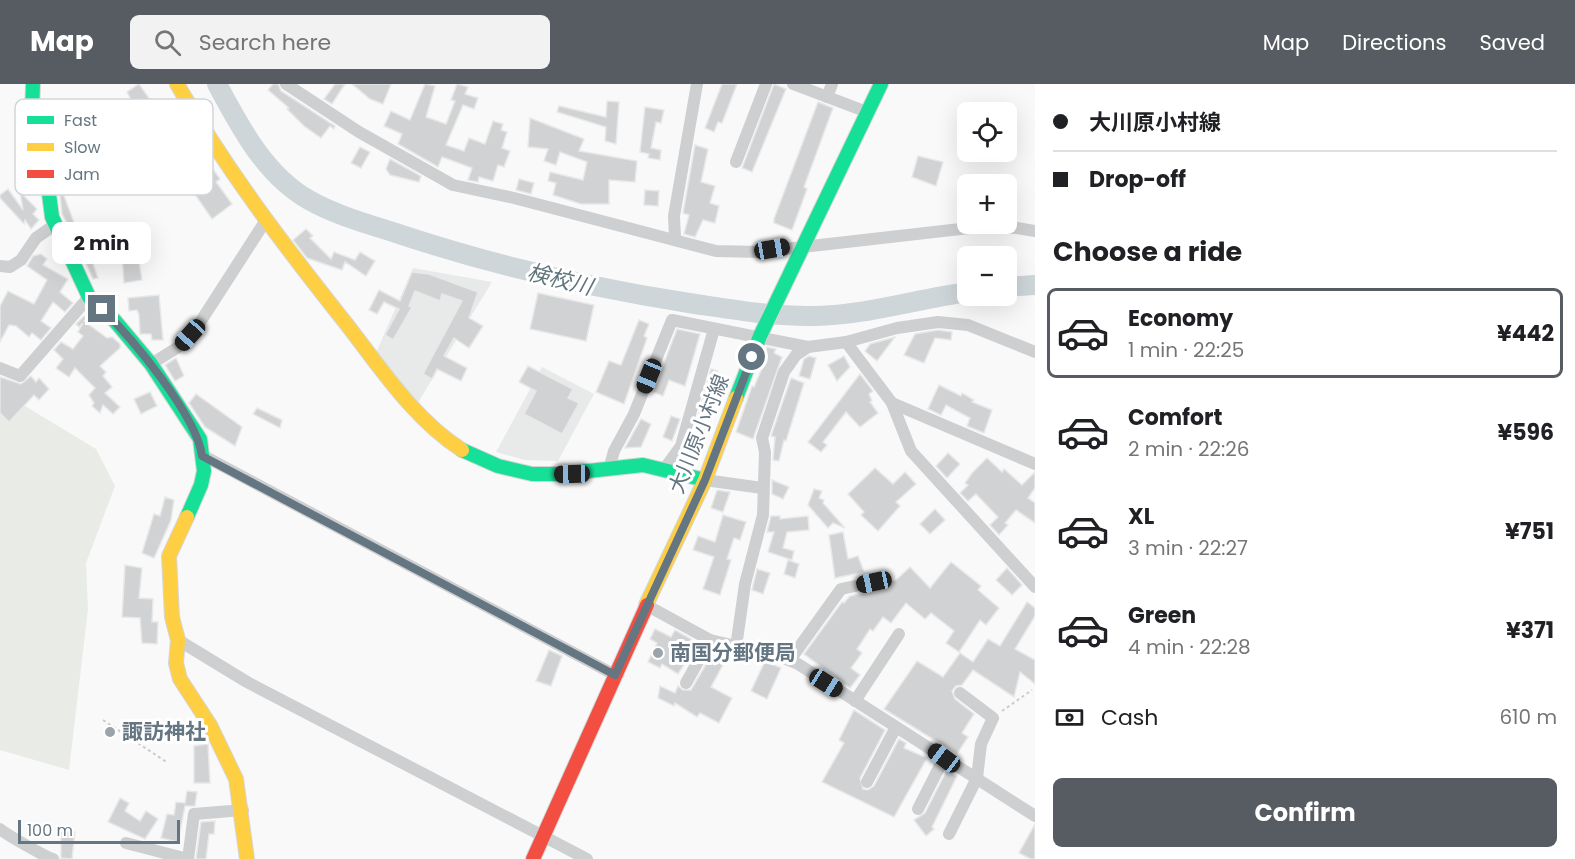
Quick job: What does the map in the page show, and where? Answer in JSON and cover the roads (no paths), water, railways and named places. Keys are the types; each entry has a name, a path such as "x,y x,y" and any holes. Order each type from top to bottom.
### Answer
{"street":[{"path":"32,99 33,84"},
{"path":"177,84 186,99"},
{"path":"286,84 358,132 453,185 675,238 716,251 759,252 802,245 978,227 1035,231"},
{"path":"675,238 674,216 697,84"},
{"path":"736,162 766,84"},
{"path":"793,84 867,112"},
{"path":"827,97 832,84"},
{"name":"大川原小村線","path":"533,859 646,605 705,480 760,336 881,84"},
{"path":"213,146 266,220 381,368 444,438 470,455 516,471 540,475 572,474 632,465 665,468 705,480 762,488"},
{"path":"49,195 52,217 89,297 115,321 151,364 200,439 204,471 201,486 169,556 172,617 178,640 176,663 180,678 210,725 237,779 243,810 247,859"},
{"path":"151,364 180,346 200,324 266,220"},
{"path":"0,266 10,267 21,260 36,238 56,224"},
{"path":"0,368 20,376 89,297"},
{"path":"609,469 614,451 634,414 672,320 808,347 846,342 897,328 938,322 968,325 1035,352"},
{"path":"665,468 681,446 714,329"},
{"path":"846,342 892,403 911,450 1034,583"},
{"path":"736,647 745,584 763,514 762,488 765,452 762,438 772,402 784,372 796,355 808,347"},
{"path":"892,403 1035,464"},
{"path":"202,456 615,675"},
{"path":"790,660 841,589 874,582"},
{"path":"646,605 710,640 790,660 1035,816"},
{"path":"855,701 899,634"},
{"path":"178,640 248,682 587,859"},
{"path":"686,684 710,640"},
{"path":"949,834 976,778 981,744 993,718 960,693"},
{"path":"867,782 896,727"},
{"path":"918,809 944,758"},
{"path":"126,843 188,859 194,814 243,810"},
{"path":"0,829 5,835 29,845 43,857 53,859"}],"waterway":[{"name":"検校川","path":"217,84 255,149 293,190 320,206 367,224 473,257 544,275 653,297 784,315 815,316 854,313 957,294"},
{"name":"検校川","path":"1017,286 1035,285"}],"place":[{"name":"南国分郵便局","path":"658,653"},
{"name":"諏訪神社","path":"110,732"}]}
